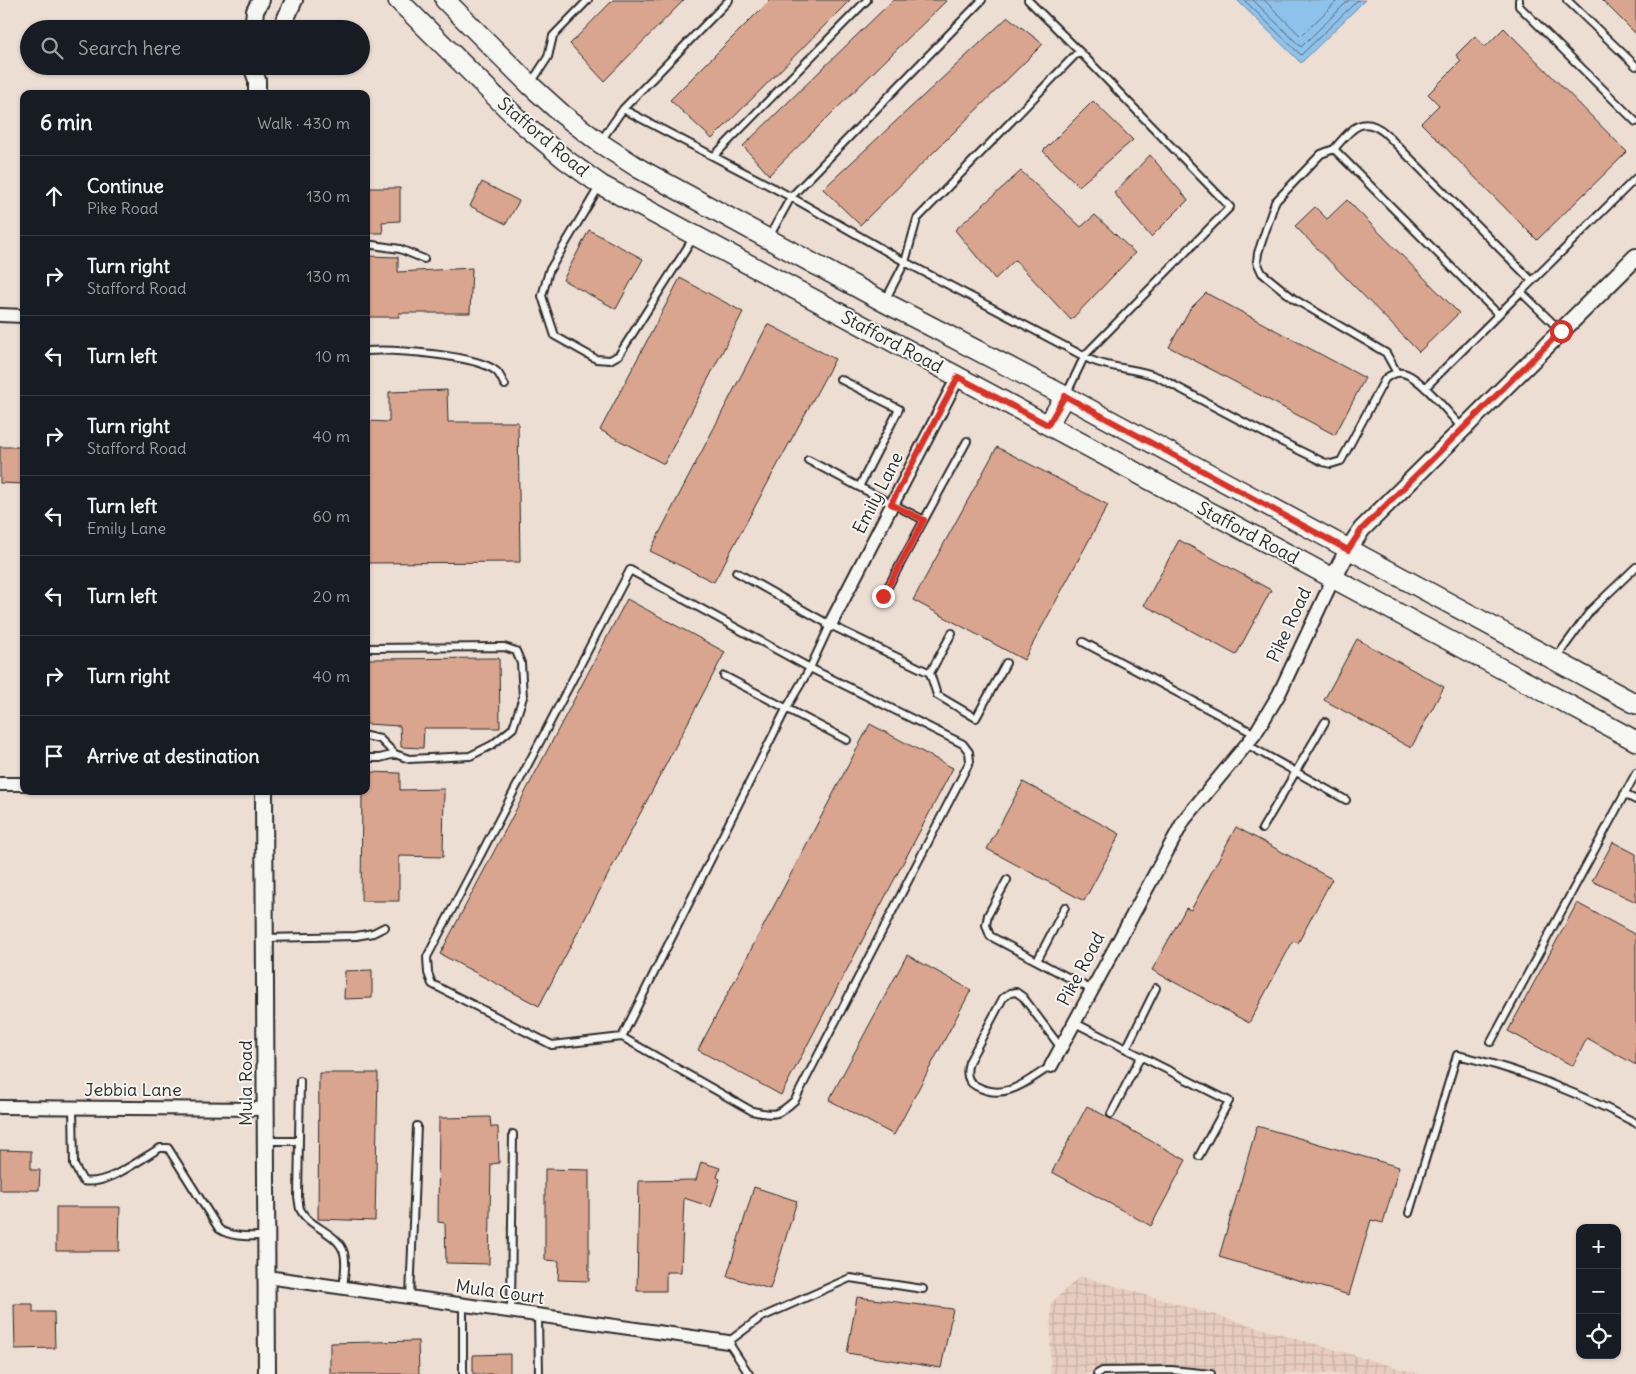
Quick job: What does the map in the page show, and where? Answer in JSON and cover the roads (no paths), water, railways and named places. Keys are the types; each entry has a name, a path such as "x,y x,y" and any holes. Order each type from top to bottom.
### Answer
{"main road":[{"name":"Stafford Road","path":"398,0 523,124 566,160 601,184 694,236 1636,742"},
{"name":"Stafford Road","path":"445,0 530,85 562,114 600,143 640,169 884,302 1065,396 1636,704"},
{"path":"751,266 769,238"},
{"path":"1048,425 1065,396"}],"street":[{"path":"285,20 294,0"},
{"path":"254,20 257,4"},
{"name":"Pike Road","path":"1051,1066 1184,820 1255,734 1279,694 1333,579 1348,550 1362,529 1636,257"},
{"path":"0,315 20,316"},
{"name":"Emily Lane","path":"830,626 891,504 958,377"},
{"path":"0,784 20,784"},
{"name":"Mula Road","path":"264,795 268,1374"},
{"name":"Jebbia Lane","path":"0,1107 266,1109"},
{"name":"Mula Court","path":"267,1277 728,1342"}],"lane":[{"path":"530,85 548,57 552,36 588,0"},
{"path":"600,143 623,109 729,0"},
{"path":"714,156 867,0"},
{"path":"769,238 791,197 982,0"},
{"path":"1028,0 1230,207 1085,355 1065,396"},
{"path":"1519,0 1519,6 1636,122"},
{"path":"1567,0 1636,66"},
{"path":"884,302 905,262 917,219 1079,51"},
{"path":"623,109 791,197 905,262 1099,363 1150,373 1323,462 1331,464 1341,461 1384,379 1397,373 1411,376 1425,388 1463,429"},
{"path":"1397,373 1386,353 1294,299 1262,273 1257,262 1258,253 1275,202 1321,154 1334,149 1352,129 1358,125 1366,124 1378,127 1532,281"},
{"path":"1334,149 1498,314"},
{"path":"1425,388 1636,178"},
{"path":"601,184 549,271 542,296 555,336 596,359 610,360 619,355 694,236"},
{"path":"370,245 400,249 424,259"},
{"path":"1520,292 1561,331"},
{"path":"370,351 386,350 472,361 497,371 505,384"},
{"path":"840,379 899,409 859,487"},
{"path":"883,596 967,441"},
{"path":"808,460 924,520"},
{"path":"1554,660 1591,610 1636,567"},
{"path":"630,570 810,668 963,744 969,752 970,761 795,1100 782,1112 769,1115 752,1111 622,1037 552,1045 432,984 428,973 427,957 630,570"},
{"path":"736,572 830,626 930,673"},
{"path":"622,1037 786,709 810,668 830,626"},
{"path":"952,632 930,673 937,695 976,718 1006,663"},
{"path":"1084,642 1255,734"},
{"path":"370,648 504,647 516,651 521,663 523,697 513,728 492,744 470,756 409,759 395,754 380,739 370,737"},
{"path":"724,676 847,740"},
{"path":"1262,829 1294,771 1325,722"},
{"path":"1246,744 1346,800"},
{"path":"370,758 380,758 395,754"},
{"path":"1491,1042 1636,772"},
{"path":"1624,794 1636,800"},
{"path":"1007,880 988,915 986,926 990,936 1092,990"},
{"path":"1037,961 1065,907"},
{"path":"265,938 356,936 373,933 385,927"},
{"path":"1126,1049 1156,988"},
{"path":"1051,1066 1018,1088 996,1093 983,1090 971,1084 966,1073 968,1062 1003,998 1016,992 1023,997 1061,1049"},
{"path":"1075,1023 1229,1101 1199,1156"},
{"path":"1409,1213 1456,1055 1488,1062 1550,1083 1636,1123"},
{"path":"1111,1114 1141,1056"},
{"path":"300,1081 298,1198 300,1208 315,1224 338,1242 343,1250 345,1259 343,1288"},
{"path":"73,1108 74,1165 83,1181 90,1182 106,1178 162,1147 168,1148 219,1229 226,1234 234,1236 267,1236"},
{"path":"410,1297 417,1126"},
{"path":"510,1311 513,1134"},
{"path":"267,1141 299,1141"},
{"path":"749,1374 728,1342 760,1318 850,1278 923,1289"},
{"path":"463,1305 463,1374"},
{"path":"538,1315 539,1374"},
{"path":"1097,1374 1102,1371 1171,1370 1212,1374"}],"water":[{"path":"1237,0 1365,0 1301,63"}]}
